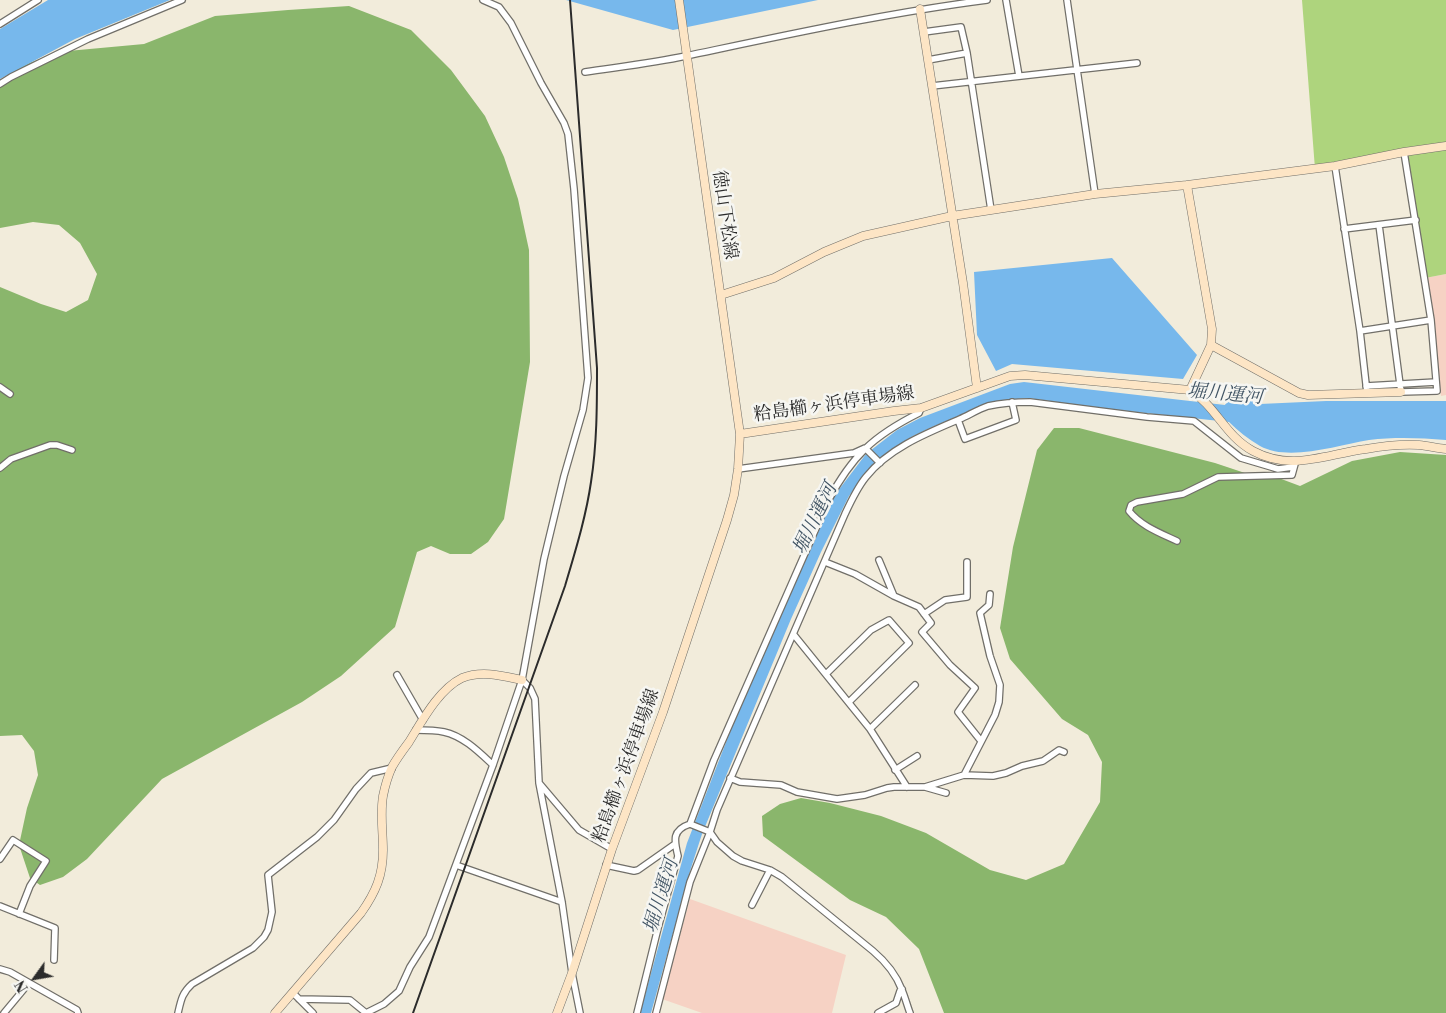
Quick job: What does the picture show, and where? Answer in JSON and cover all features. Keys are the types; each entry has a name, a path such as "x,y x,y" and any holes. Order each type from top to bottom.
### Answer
{"street":[{"path":"0,24 38,0"},
{"path":"0,84 88,39 182,0"},
{"path":"299,999 350,1000 366,1013 384,1004 399,991 410,967 429,937 493,765 522,680 544,559 564,476 583,410 588,378 587,358 568,134 511,23 499,7 483,0"},
{"name":"徳山下松線","path":"678,0 740,434"},
{"path":"585,72 686,56 796,32 920,9 987,0"},
{"path":"1006,0 1019,76"},
{"path":"1067,0 1095,194"},
{"path":"920,9 978,388"},
{"path":"924,32 961,27 967,53 991,210"},
{"path":"928,60 967,53"},
{"path":"932,86 1137,62"},
{"path":"721,295 774,278 824,252 863,236 952,216 1095,194 1187,185 1335,166 1404,152 1446,146"},
{"path":"1400,388 1436,392 1431,320 1404,152"},
{"path":"1335,166 1367,389"},
{"path":"1187,185 1212,329 1211,345 1194,392 1208,405 1238,441 1269,459 1295,464"},
{"path":"1344,229 1416,220"},
{"path":"1379,226 1400,388"},
{"path":"1360,331 1431,320"},
{"path":"1211,345 1299,393 1308,395 1367,389 1400,388 1436,382"},
{"name":"粭島櫛ヶ浜停車場線","path":"557,1013 572,973 606,865 663,712 727,520 738,470 740,434 921,408 1010,376 1025,375 1194,392"},
{"path":"0,387 10,394"},
{"path":"958,420 965,439 1016,420 1012,402"},
{"path":"656,1013 690,882 708,831 845,514 866,476 879,462 939,427 987,407 1012,402 1030,402 1146,417 1194,421 1241,458 1278,469 1377,447 1418,445 1446,449"},
{"path":"691,824 714,760 837,484 852,462 866,449 884,433 919,413 921,408"},
{"path":"0,468 11,459 50,445 57,445 72,450"},
{"path":"866,449 879,462"},
{"path":"738,470 854,453 866,449"},
{"path":"1177,541 1146,526 1133,516 1129,511 1131,505 1137,502 1183,494 1218,477 1292,475 1295,464"},
{"path":"879,560 894,596"},
{"path":"825,562 854,574 918,607 932,623 922,632 950,665 975,688 958,712 981,741"},
{"path":"924,614 945,600 967,597 968,562"},
{"path":"964,775 995,715 999,702 1000,685 990,656 980,613 989,606 990,594"},
{"path":"826,674 871,630 889,620 910,643 849,702"},
{"path":"794,635 870,729 907,787"},
{"path":"275,1013 361,913 372,897 378,884 382,867 381,818 386,785 392,768 429,711 445,691 452,684 476,674 496,674 522,680 530,688 535,699 539,783 562,902 580,1013"},
{"path":"397,675 424,720"},
{"path":"870,729 915,685"},
{"path":"416,730 451,734 474,748 493,765"},
{"path":"925,787 964,775 993,776 1006,773 1022,766 1043,762 1059,750 1064,752"},
{"path":"895,770 917,756"},
{"path":"178,1013 180,1001 185,990 253,948 264,937 268,930 272,912 268,874 317,837 334,820 359,784 371,773 392,768"},
{"path":"730,778 740,782 781,785 797,792 837,799 865,795 887,788 925,787 946,793"},
{"path":"539,783 580,830 612,848"},
{"path":"637,1013 678,856 675,844 676,833 680,828 691,824 708,831 733,856 770,870 782,877 886,962 895,974 910,1013"},
{"path":"0,860 13,840 46,861 30,886 19,914"},
{"path":"606,865 634,871 638,870 675,844"},
{"path":"456,865 562,902"},
{"path":"752,905 770,870"},
{"path":"0,906 55,928 54,960"},
{"path":"0,969 10,972 77,1010 78,1013"},
{"path":"4,1013 29,983"},
{"path":"878,1013 896,1003 902,989"},
{"path":"293,993 313,1013"}],"shaded area":[{"path":"1446,274 1446,395 1441,396 1425,278"},
{"path":"690,899 846,955 832,1013 702,1013 662,999"}],"green space":[{"path":"1302,0 1446,0 1446,274 1425,278 1404,152 1315,169"},
{"path":"349,6 411,30 451,70 485,116 504,157 518,199 529,250 530,362 504,519 488,542 471,554 450,554 431,546 417,552 395,627 341,676 302,702 162,779 87,859 63,877 40,885 30,878 19,845 27,808 38,775 34,751 22,735 0,736 0,287 66,312 88,300 97,274 80,243 59,225 33,222 0,228 0,83 12,70 57,52 144,44 215,16"},
{"path":"1054,428 1079,428 1215,463 1257,477 1276,477 1300,486 1352,461 1400,452 1446,455 1446,1013 944,1013 919,949 886,917 850,900 763,836 762,816 780,804 801,798 881,816 926,833 990,870 1026,880 1064,864 1100,802 1102,762 1088,735 1062,719 1010,659 1000,628 1013,547 1037,450"}],"water":[{"path":"48,0 170,0 75,39 0,79 0,29"},
{"path":"566,0 818,0 673,30"},
{"path":"1112,258 1197,355 1183,379 1012,364 996,371 977,335 974,272"},
{"path":"1024,382 1225,405 1233,389 1260,404 1326,401 1446,401 1446,440 1379,439 1314,451 1285,453 1272,451 1260,446 1243,435 1229,422 1098,408 1028,398 987,404 913,436 890,450 873,464 849,496 791,619 702,834 651,1013 640,1013 687,843 735,719 834,496 866,454 897,430 920,418 1010,384"}],"railway":[{"path":"413,1013 565,586 589,495 596,439 597,368 570,0"}],"water label":[{"name":"堀川運河","path":"1225,395"},
{"name":"堀川運河","path":"816,519"},
{"name":"堀川運河","path":"662,896"}]}
